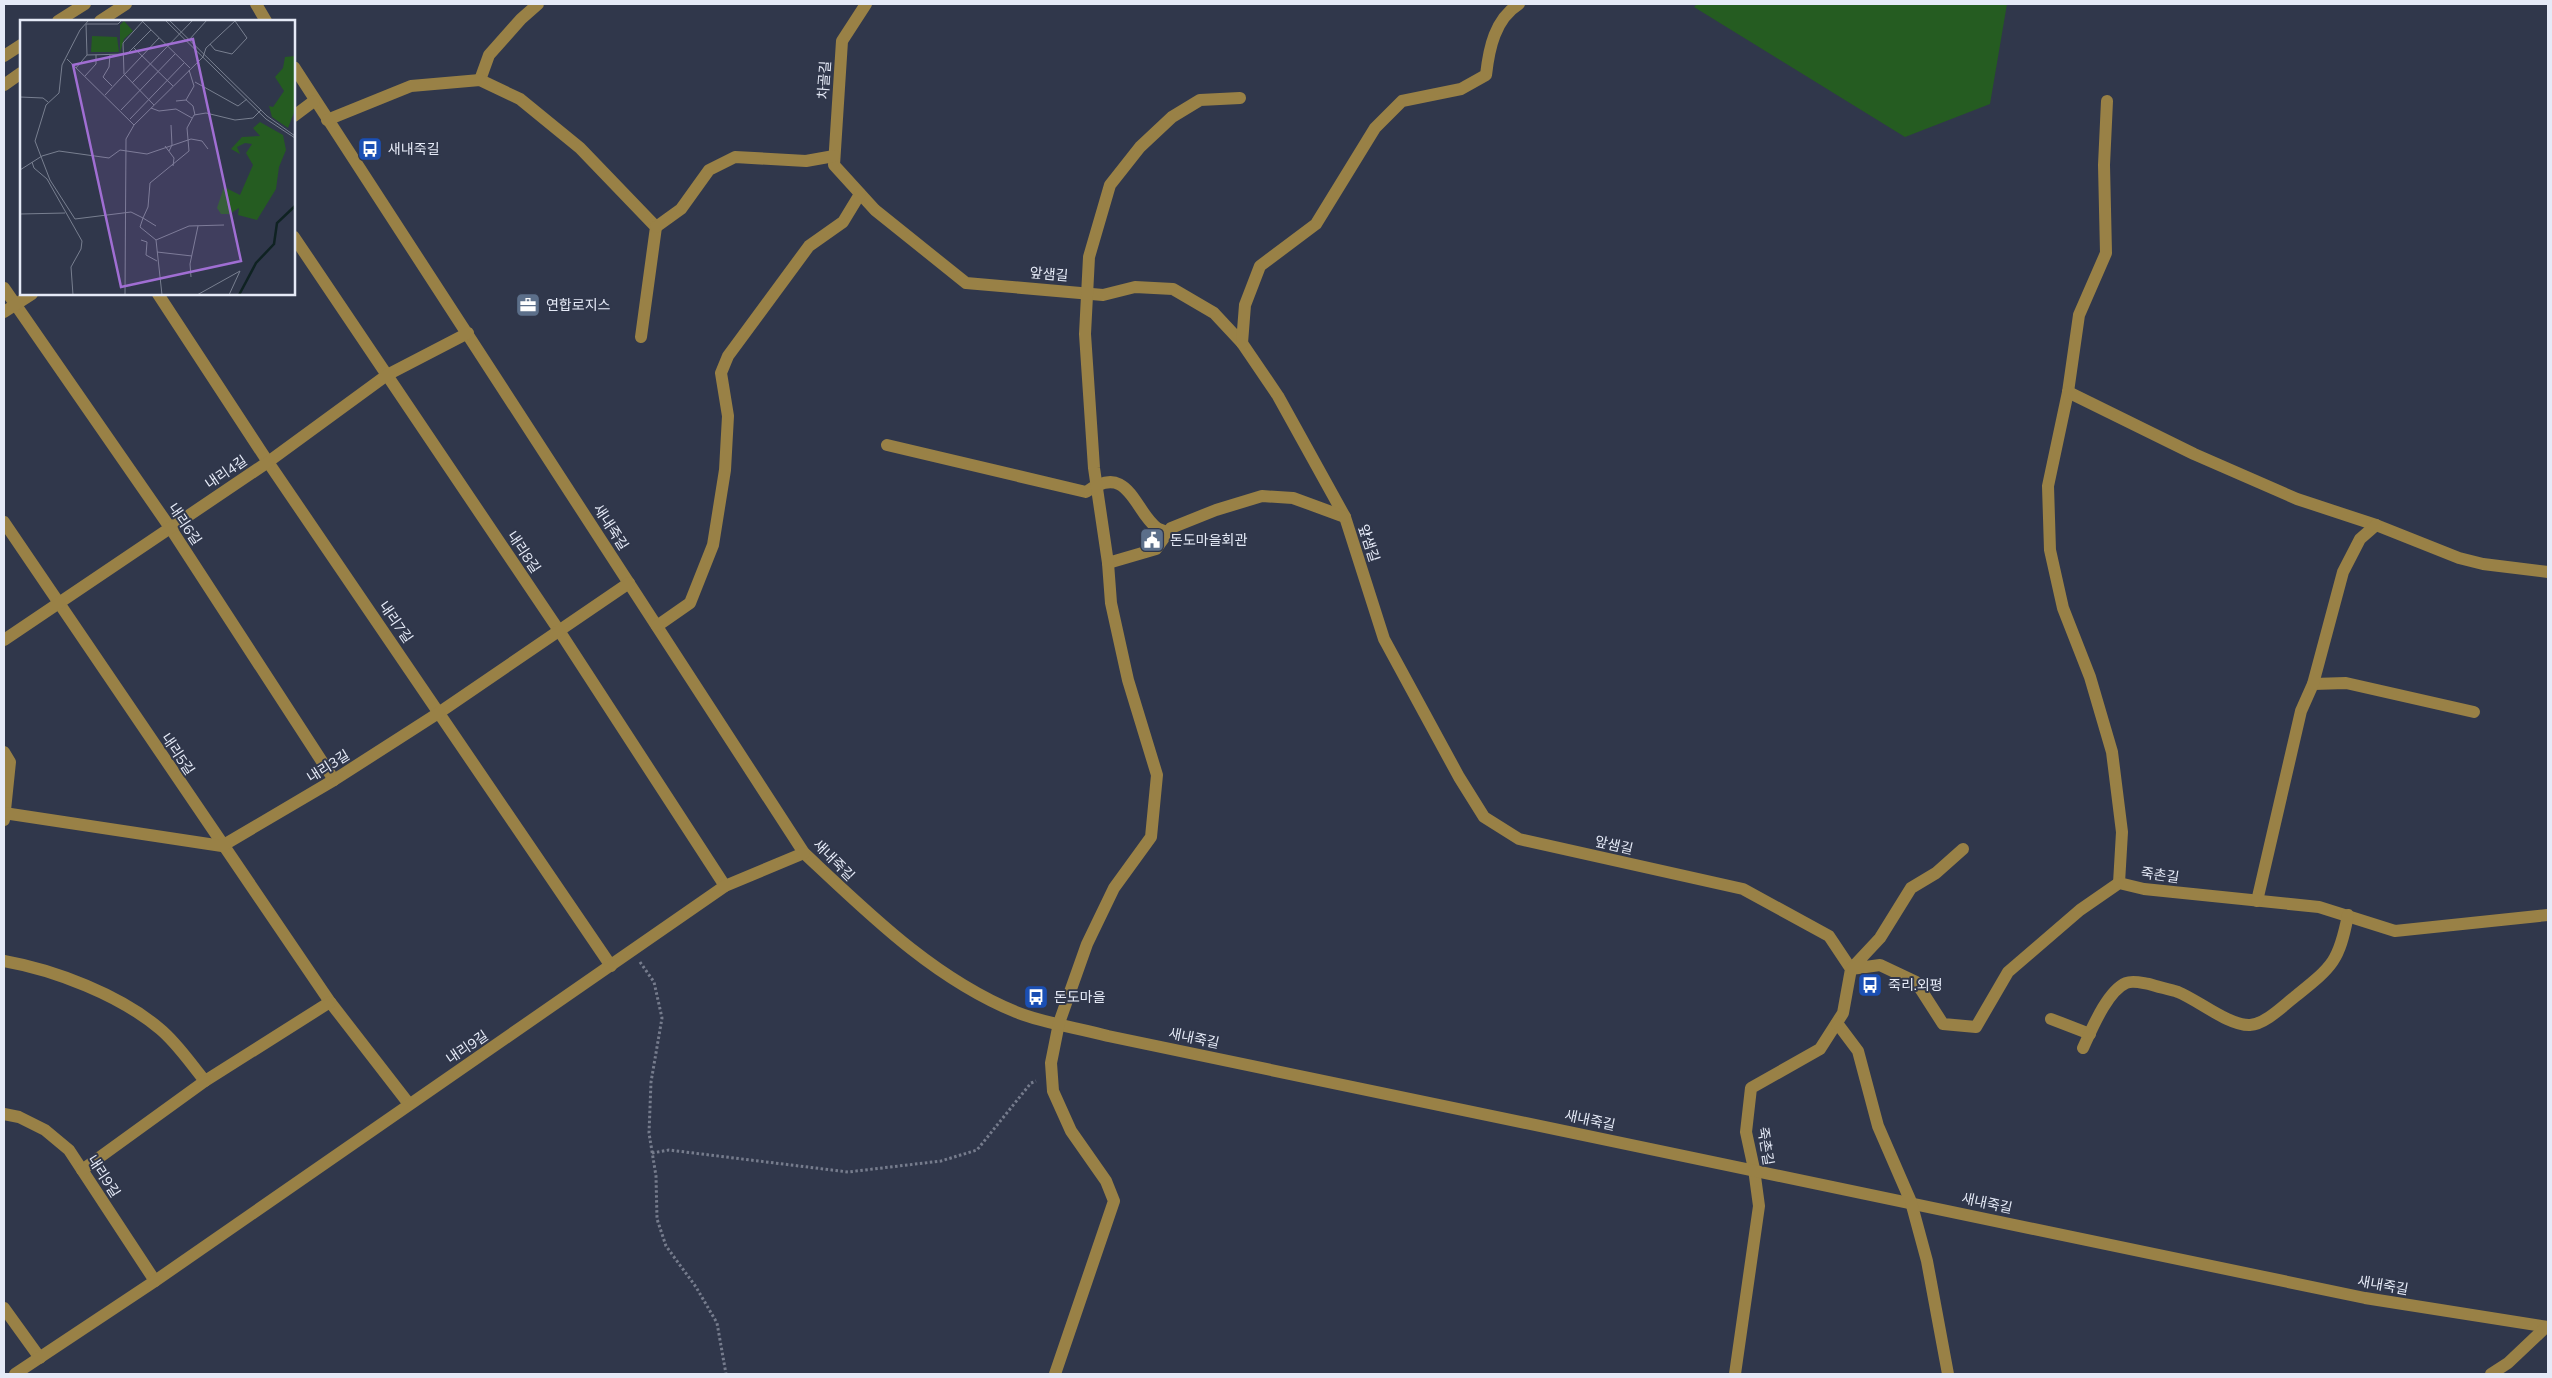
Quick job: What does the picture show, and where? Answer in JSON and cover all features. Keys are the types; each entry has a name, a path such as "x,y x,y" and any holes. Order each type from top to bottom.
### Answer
{"street":[{"path":"60,20 85,4"},
{"path":"102,20 126,4"},
{"path":"256,4 265,20"},
{"path":"480,80 489,55 521,19 538,4"},
{"name":"차골길","path":"834,161 842,41 866,4"},
{"path":"1242,343 1245,305 1260,266 1316,224 1375,128 1402,101 1461,89 1486,75 1490,47 1506,12 1519,4"},
{"path":"4,56 20,46"},
{"name":"새내죽길","path":"295,69 326,120 468,333 804,853 865,911 940,972 1016,1012 1118,1038 1754,1169 2365,1298 2547,1327"},
{"path":"4,85 20,74"},
{"path":"326,120 411,86 480,80 520,99 580,148 656,227"},
{"path":"1055,1374 1114,1201 1106,1181 1071,1131 1054,1091 1051,1063 1059,1023 1086,944 1114,888 1151,837 1157,775 1128,680 1111,603 1108,563 1096,485 1085,334 1088,257 1110,185 1140,148 1172,117 1200,100 1240,98"},
{"path":"295,115 314,101"},
{"path":"1851,969 1880,965 1916,982 1943,1024 1976,1027 2008,972 2080,910 2119,883 2122,832 2112,752 2090,677 2063,608 2050,550 2048,486 2068,392 2079,315 2106,253 2104,165 2108,101"},
{"path":"641,337 656,227 681,209 709,170 735,157 834,161"},
{"name":"앞샘길","path":"834,161 875,210 966,282 1103,295 1135,287 1173,289 1214,314 1242,343 1278,396 1345,518 1384,638 1459,777 1484,817 1519,839 1743,889 1829,936 1851,969"},
{"path":"657,626 690,603 713,545 725,470 727,425 721,373 728,356 809,246 842,222 860,194"},
{"name":"내리8길","path":"295,238 560,632 725,886"},
{"name":"내리6길","path":"4,288 171,529 334,780"},
{"path":"4,312 30,295"},
{"name":"내리7길","path":"159,295 268,462 440,712 611,966"},
{"name":"내리4길","path":"4,640 268,462 387,375 468,333"},
{"path":"2068,392 2194,454 2297,499 2376,525 2459,558 2483,564 2548,572"},
{"path":"887,445 1086,492 1096,485 1114,483 1130,491 1156,528 1168,532"},
{"path":"1108,563 1156,549 1171,528 1216,510 1262,496 1293,498 1345,518"},
{"name":"내리5길","path":"4,522 222,846 330,1002 409,1104"},
{"path":"2257,901 2301,711 2313,684 2343,572 2360,539 2376,525"},
{"name":"내리3길","path":"222,846 334,780 440,712 560,632 629,583"},
{"path":"2313,684 2346,683 2474,712"},
{"path":"4,752 10,762 4,816 222,846"},
{"path":"1851,969 1880,938 1911,888 1936,873 1963,849"},
{"name":"내리9길","path":"15,1374 155,1281 725,886 804,853"},
{"name":"죽촌길","path":"2119,883 2144,889 2319,907 2395,931 2548,915"},
{"path":"2083,1048 2112,996 2126,982 2139,982 2178,992 2235,1022 2250,1025 2258,1023 2275,1012 2332,966 2342,947 2348,915"},
{"path":"4,962 49,974 109,996 161,1029 205,1081"},
{"name":"죽촌길","path":"1735,1374 1759,1206 1746,1132 1751,1088 1820,1049 1843,1013 1851,969"},
{"path":"82,1170 205,1081 330,1002"},
{"path":"2051,1019 2090,1034"},
{"path":"1837,1023 1858,1051 1878,1126 1911,1202 1927,1261 1948,1374"},
{"name":"내리9길","path":"4,1114 19,1117 45,1130 69,1150 155,1281"},
{"path":"4,1308 40,1358"},
{"path":"2491,1374 2508,1363 2547,1327"}],"path":[{"path":"632,952 654,982 662,1018 650,1082 649,1134 656,1176 658,1219 666,1246 696,1287 717,1323 726,1374"},
{"path":"652,1153 669,1150 848,1172 941,1160 977,1150 1031,1084 1052,1073"}],"green space":[{"path":"1697,4 2007,4 1990,104 1905,137 1694,7"}],"place":[{"name":"새내죽길","path":"370,149"},
{"name":"연합로지스","path":"528,305"},
{"name":"돈도마을회관","path":"1152,540"},
{"name":"죽리.외평","path":"1870,985"},
{"name":"돈도마을","path":"1036,997"}]}
